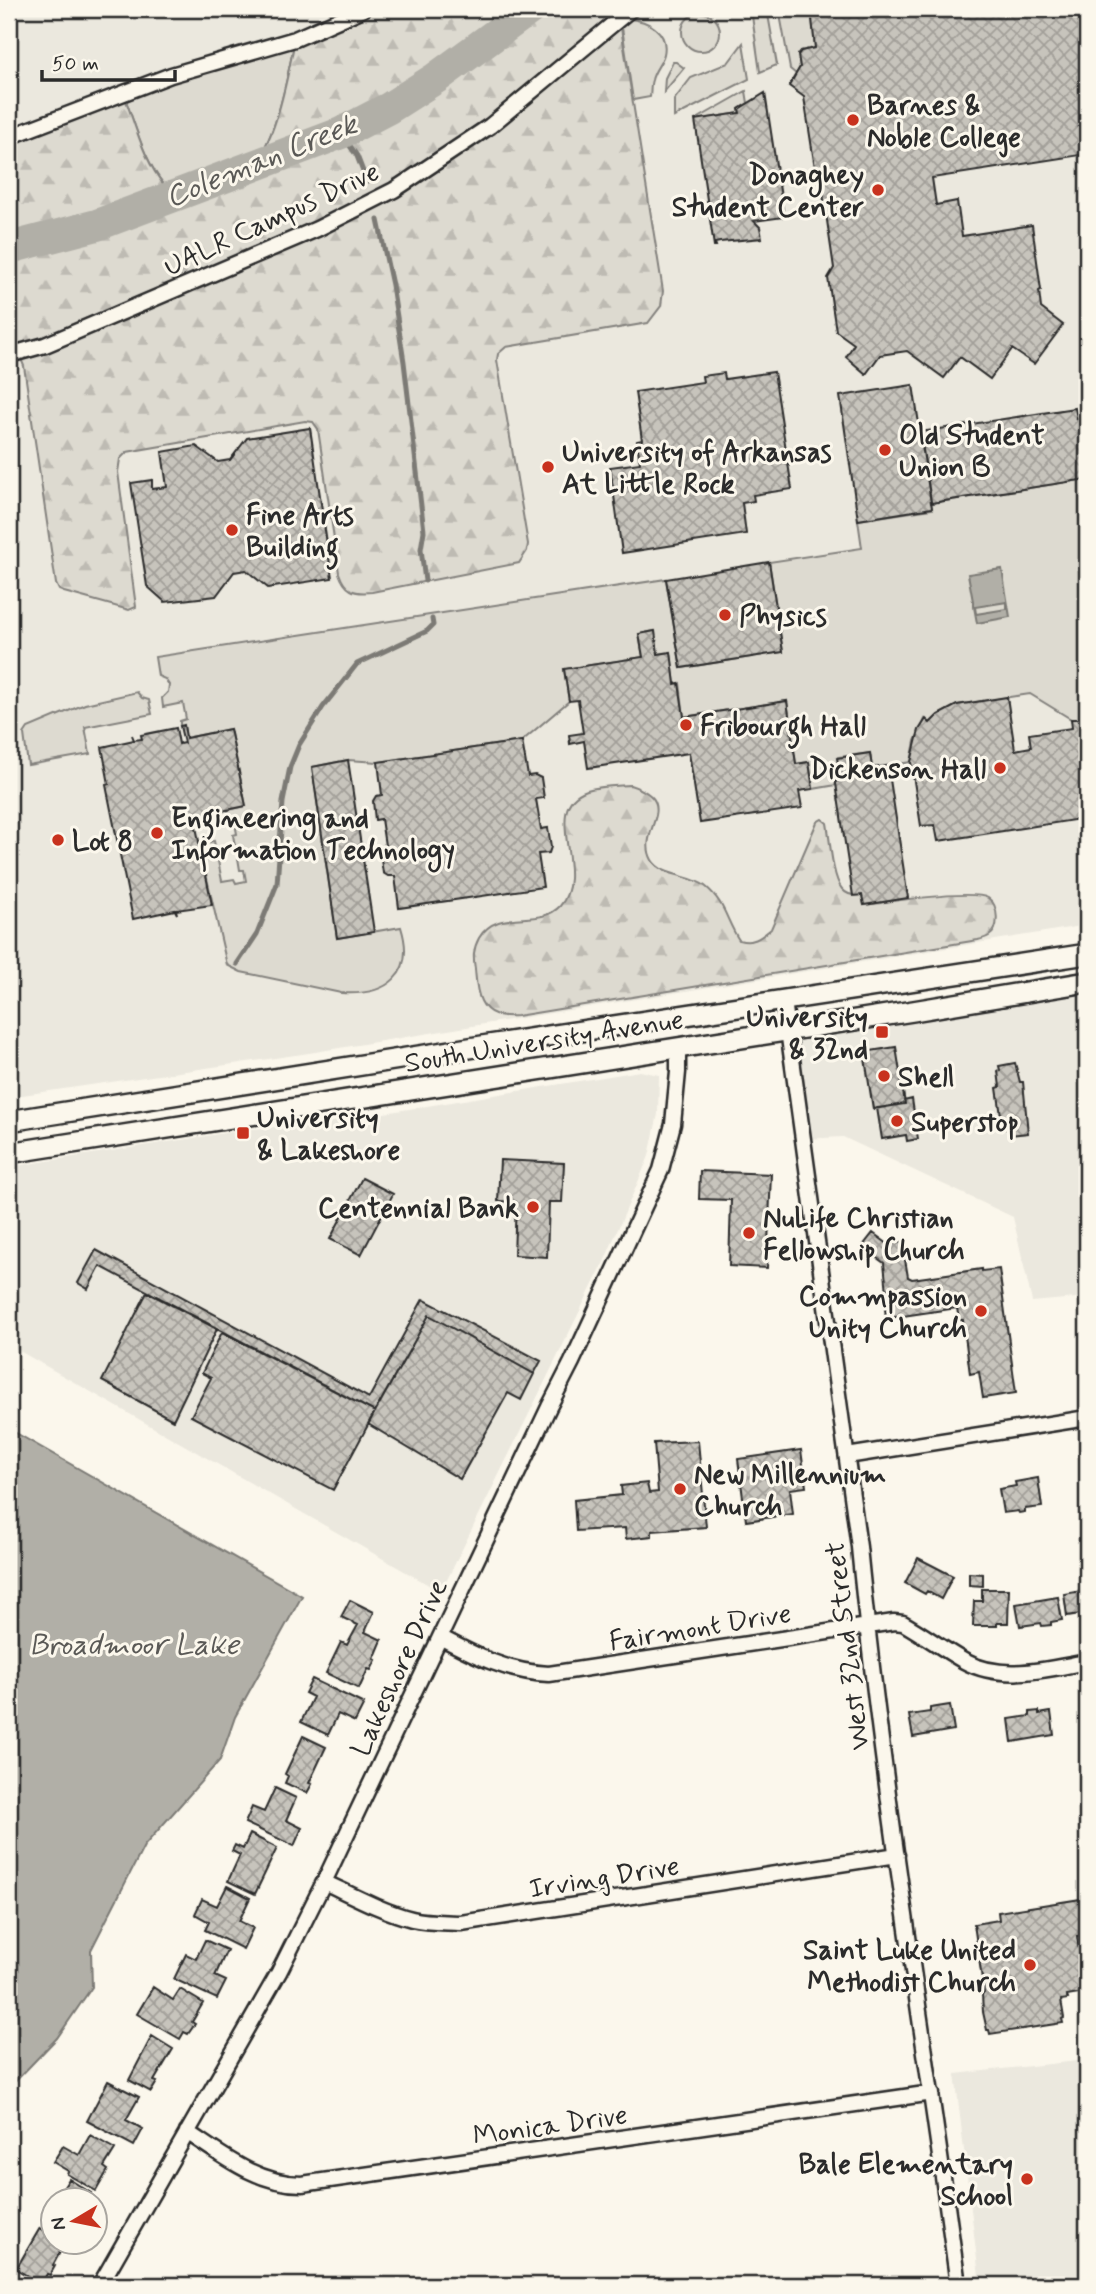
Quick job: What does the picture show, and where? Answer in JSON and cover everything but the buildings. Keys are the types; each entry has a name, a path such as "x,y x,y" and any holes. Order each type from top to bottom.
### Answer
{"main road":[{"name":"South University Avenue","path":"9,1121 1087,954"},
{"name":"South University Avenue","path":"9,1153 1087,982"}],"street":[{"path":"9,137 170,75 295,39 363,9"},
{"name":"UALR Campus Drive","path":"9,355 45,345 177,289 317,229 394,190 490,126 631,9"},
{"name":"West 32nd Street","path":"784,1000 847,1456 897,1855 958,2285"},
{"name":"Lakeshore Drive","path":"100,2285 246,2032 324,1882 572,1362 661,1170 673,1124 678,1047"},
{"path":"847,1456 1087,1418"},
{"name":"Fairmont Drive","path":"440,1637 484,1660 510,1669 549,1674 894,1622 903,1623 965,1661 1002,1673 1038,1671 1087,1662"},
{"name":"Irving Drive","path":"324,1882 402,1916 429,1922 461,1923 897,1855"},
{"name":"Monica Drive","path":"187,2132 242,2168 280,2182 302,2184 932,2093"}],"shaded area":[{"name":"University of Arkansas At Little Rock","path":"9,9 1087,9 1087,925 309,1053 9,1097"},
{"path":"1087,984 1087,1297 1032,1302 1013,1217 843,1137 802,1139 788,1030"},
{"path":"640,1071 659,1075 658,1114 649,1156 604,1262 441,1592 9,1345 9,1167 250,1129 324,1123"},
{"name":"Bale Elementary School","path":"1087,2060 1087,2285 980,2285 955,2074"}],"green space":[{"path":"371,9 618,9 663,291 661,306 648,323 506,347 498,354 528,544 519,563 372,592 351,590 344,584 339,573 318,429 313,422 305,421 127,452 120,459 118,472 136,607 129,610 59,590 24,366 17,349 9,345 9,124 19,134 33,136 125,98 146,155 165,186 183,196 204,197 234,185 251,170 261,154 276,118 294,45"},
{"path":"751,9 767,9 777,65 760,72"},
{"path":"779,9 835,9 836,15 812,18 815,48 801,51 798,55 800,67 796,74 790,69"},
{"path":"701,13 715,18 720,32 715,46 701,51 687,46 682,32 687,18"},
{"path":"629,19 655,28 665,46 663,57 651,82 650,97 633,100 621,21"},
{"path":"743,43 749,79 674,117 674,100 691,78 728,63"},
{"path":"294,45 270,137 251,170 231,187 204,197 183,197 169,190 146,155 125,98 174,80"},
{"path":"673,62 684,68 664,92 665,78"},
{"path":"746,91 748,103 739,109 740,113 695,120"},
{"path":"1087,479 1087,719 1071,719 1030,694 957,705 938,715 930,723 925,719 915,741 911,762 872,768 870,753 838,757 840,776 836,785 813,789 809,762 796,764 787,701 684,717 680,683 675,684 671,653 658,654 654,631 639,634 643,657 564,669 569,701 522,741 378,762 348,760 312,767 337,938 401,927 405,944 404,958 401,970 394,979 372,991 341,993 241,972 227,965 199,844 214,841 222,881 246,881 244,870 240,870 240,846 235,846 235,823 231,823 228,810 246,806 230,729 186,738 184,726 180,726 180,721 186,719 183,703 163,707 162,698 168,692 169,685 165,679 158,676 155,657 666,579 681,668 783,652 769,562 862,548 858,520 932,509 931,503"},
{"path":"137,692 142,698 149,700 152,714 85,727 90,754 28,765 24,734 28,728 85,704"},
{"path":"630,785 646,792 654,800 657,809 649,838 648,849 652,860 662,870 699,882 712,892 739,940 756,939 771,929 817,822 822,819 827,823 839,883 846,893 862,895 864,905 928,897 979,896 992,901 997,917 995,928 989,936 978,940 517,1016 501,1016 487,1010 477,989 474,957 479,938 487,928 497,923 541,916 560,906 568,892 570,876 565,825 567,810 573,798 587,790"}],"water":[{"path":"1002,569 1010,617 977,623 968,574","holes":["1007,602 1007,609 976,614 975,607"]},
{"name":"Broadmoor Lake","path":"9,1429 302,1596 235,1717 220,1760 144,1846 91,1950 92,1987 57,2038 9,2088"}],"waterway":[{"name":"Coleman Creek","path":"9,248 97,225 341,133 389,108 436,78 530,9"},
{"path":"341,133 357,156 367,182"},
{"path":"378,220 404,362 424,531 421,549 425,581"},
{"path":"237,964 257,934 277,884 283,802 290,767 299,745 323,707 357,664 427,631 433,625 432,619"}],"place":[{"name":"Barnes & Noble College","path":"853,120"},
{"name":"Donaghey Student Center","path":"878,190"},
{"name":"Old Student Union B","path":"885,450"},
{"name":"University of Arkansas At Little Rock","path":"548,467"},
{"name":"Fine Arts Building","path":"232,530"},
{"name":"Physics","path":"725,615"},
{"name":"Fribourgh Hall","path":"686,725"},
{"name":"Dickenson Hall","path":"1000,768"},
{"name":"Engineering and Information Technology","path":"157,833"},
{"name":"Lot 8","path":"58,840"},
{"name":"University & 32nd","path":"882,1032"},
{"name":"Shell","path":"884,1076"},
{"name":"Superstop","path":"897,1121"},
{"name":"University & Lakeshore","path":"243,1133"},
{"name":"Centennial Bank","path":"533,1207"},
{"name":"NuLife Christian Fellowship Church","path":"749,1233"},
{"name":"Commpassion Unity Church","path":"981,1311"},
{"name":"New Millennium Church","path":"680,1489"},
{"name":"Saint Luke United Methodist Church","path":"1030,1965"},
{"name":"Bale Elementary School","path":"1027,2179"}]}
